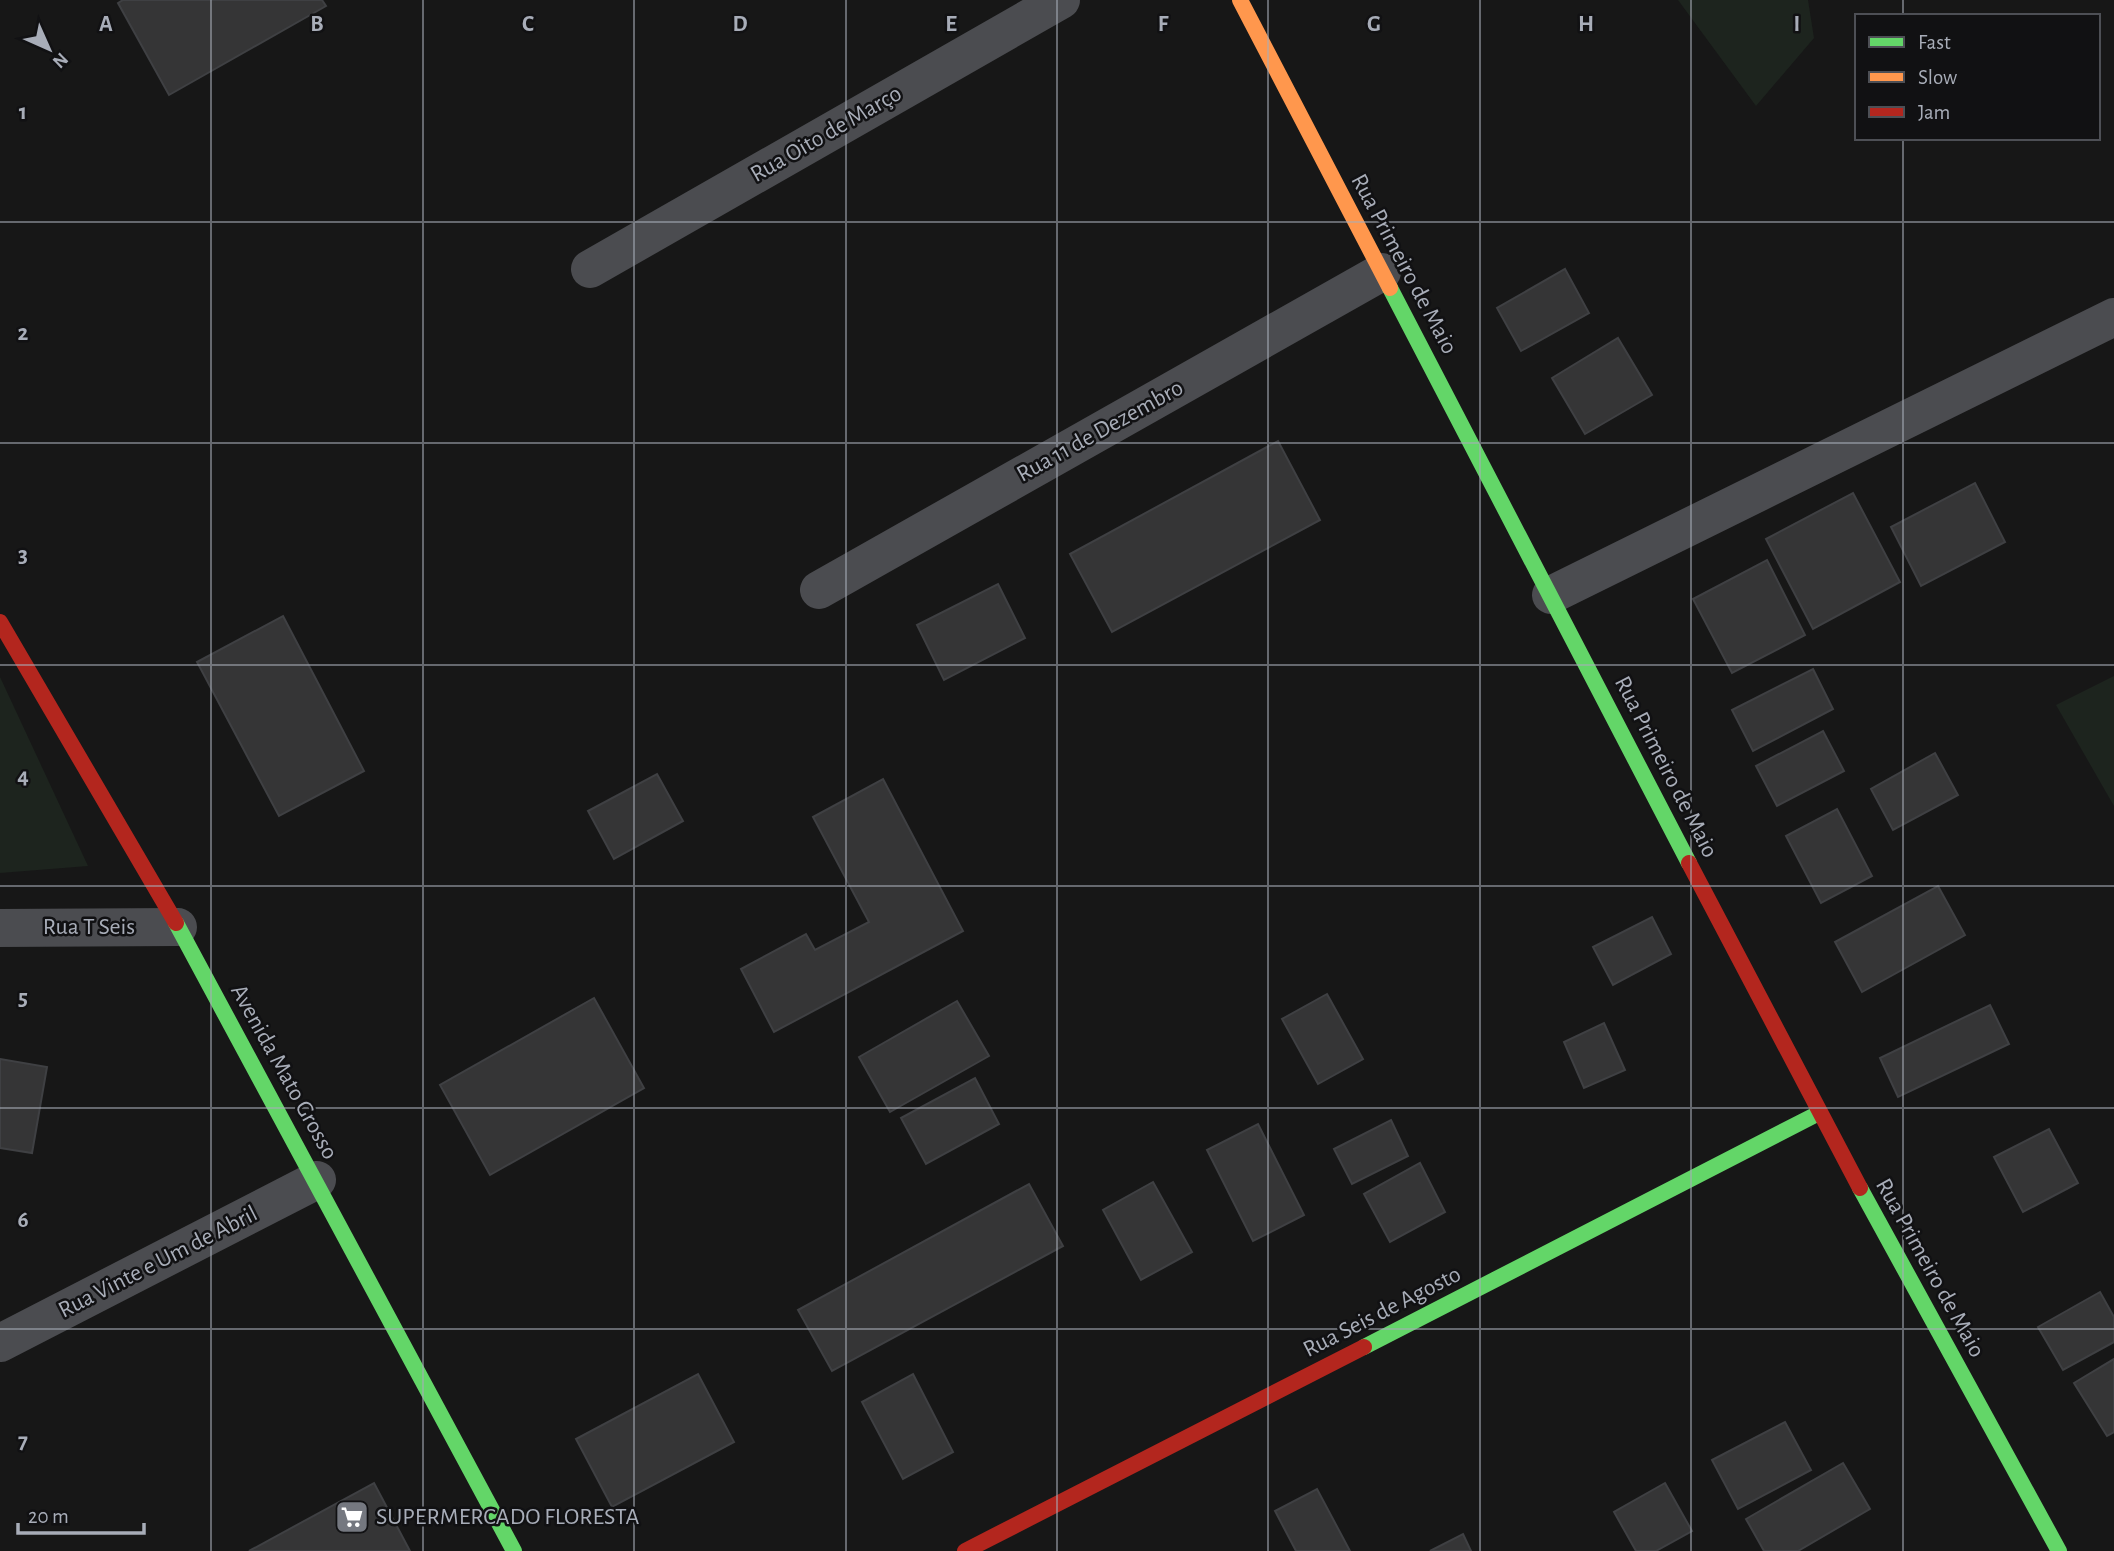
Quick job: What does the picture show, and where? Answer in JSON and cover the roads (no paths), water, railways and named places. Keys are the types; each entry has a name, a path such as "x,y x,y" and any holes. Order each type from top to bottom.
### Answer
{"street":[{"name":"Rua Oito de Março","path":"590,269 1061,0"},
{"name":"Rua Primeiro de Maio","path":"1240,0 1819,1113 2059,1551"},
{"name":"Rua 11 de Dezembro","path":"819,590 1382,272"},
{"path":"1551,595 2114,317"},
{"name":"Avenida Mato Grosso","path":"0,622 178,927 317,1180 514,1551"},
{"name":"Rua T Seis","path":"0,928 178,927"},
{"name":"Rua Seis de Agosto","path":"965,1551 1819,1113"},
{"name":"Rua Vinte e Um de Abril","path":"0,1343 317,1180"}],"place":[{"name":"SUPERMERCADO FLORESTA","path":"352,1517"}]}
